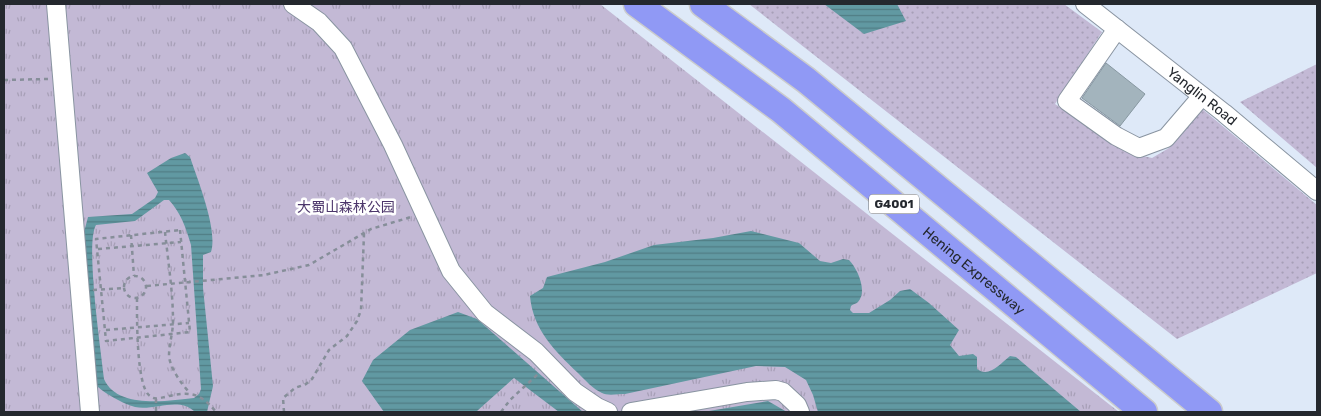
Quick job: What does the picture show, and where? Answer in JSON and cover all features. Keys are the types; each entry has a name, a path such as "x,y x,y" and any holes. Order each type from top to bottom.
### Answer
{"highway":[{"name":"Hening Expressway","path":"637,4 781,110 1144,412"},
{"name":"G4001","path":"704,4 806,80 1209,412"}],"street":[{"path":"56,4 90,412"},
{"path":"293,4 319,22 342,48 392,145 451,271 485,313 536,352 576,392 597,408 608,412"},
{"name":"Yanglin Road","path":"1085,4 1202,96 1317,191"},
{"path":"1117,29 1067,101 1116,136 1139,148 1166,138 1202,96"},
{"path":"631,412 747,392 776,390 783,392 797,405 800,412"}],"path":[{"path":"4,80 62,78"},
{"path":"147,286 264,275 309,265 364,234 394,221 424,214"},
{"path":"180,230 190,332 106,341 96,238 165,232 180,230"},
{"path":"165,232 173,325 169,356 171,364 186,389 202,398 216,412"},
{"path":"284,412 283,398 295,388 306,384 312,379 329,350 347,336 357,321 361,310 364,234"},
{"path":"131,235 134,276"},
{"path":"97,249 181,242"},
{"path":"137,298 128,295 124,288 127,279 134,276 141,277 147,286"},
{"path":"137,298 144,293 147,286"},
{"path":"96,290 124,288"},
{"path":"137,298 140,374 144,388 149,396 156,399 180,394 193,394"},
{"path":"105,330 189,323"},
{"path":"501,412 510,400 529,382"},
{"path":"156,399 156,411"}],"green space":[{"name":"大蜀山森林公园","path":"4,4 600,4 1119,412 4,412"},
{"path":"749,4 1064,4 1102,32 1055,104 1134,154 1152,158 1169,148 1201,108 1317,205 1317,273 1177,339"},
{"path":"1317,64 1317,168 1240,102"}],"water":[{"path":"824,4 897,4 906,21 864,34"},
{"path":"185,153 190,157 206,205 212,231 211,252 203,255 203,288 213,386 207,412 195,412 189,407 174,404 143,408 135,407 114,398 95,384 83,236 88,217 132,214 155,198 158,192 147,173 171,158","holes":["164,200 169,200 183,221 191,245 201,389 194,398 170,401 131,399 110,389 104,379 93,274 93,236 96,225 135,221"]},
{"path":"751,231 799,243 820,261 831,263 843,259 849,260 858,274 862,286 861,297 858,302 851,306 850,310 853,313 869,313 890,300 900,291 910,289 959,330 950,345 959,356 973,354 977,357 977,369 986,372 990,371 1010,356 1016,357 1081,412 818,412 806,380 785,367 756,366 625,394 604,394 592,387 553,348 540,330 530,296 543,288 547,277 605,262 654,245"},
{"path":"458,312 477,319 583,412 559,412 514,378 477,411 384,412 362,381 373,360 410,330"},
{"path":"768,401 787,412 702,412 709,411"}],"building":[{"path":"1106,63 1145,94 1120,126 1082,98"}]}
